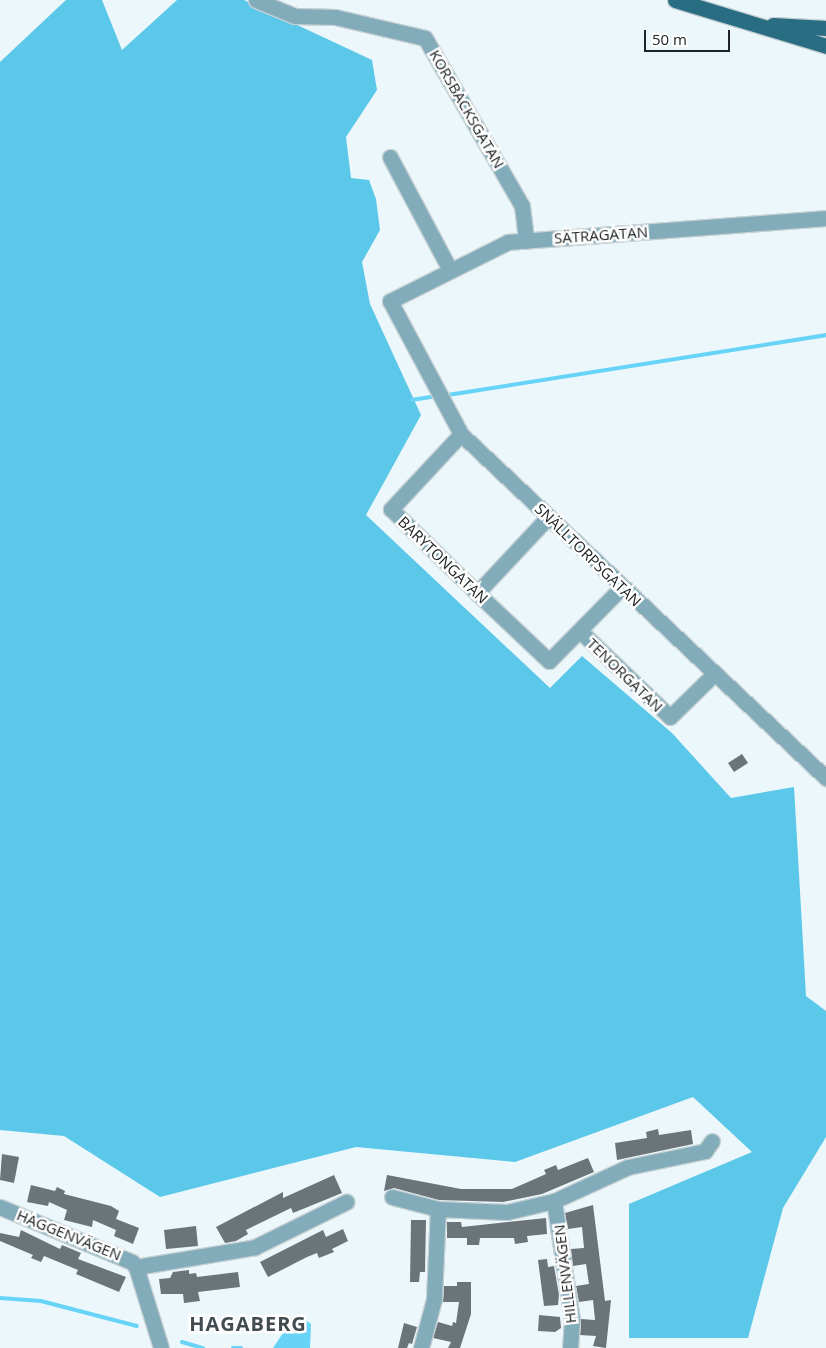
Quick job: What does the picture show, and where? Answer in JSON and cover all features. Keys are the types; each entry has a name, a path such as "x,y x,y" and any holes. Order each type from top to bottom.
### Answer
{"main road":[{"path":"675,0 826,46"},
{"path":"754,24 826,28"}],"street":[{"name":"KORSBACKSGATAN","path":"260,1 320,11 334,17 424,38 522,206 526,240"},
{"path":"390,157 450,270"},
{"name":"SÄTRAGATAN","path":"390,301 508,242 826,218"},
{"name":"SNÄLLTORPSGATAN","path":"390,301 461,434 826,778"},
{"name":"BARYTONGATAN","path":"461,434 390,509 549,661"},
{"path":"477,593 549,516"},
{"name":"TENORGATAN","path":"549,661 622,587"},
{"name":"TENORGATAN","path":"580,631 670,718 714,674"},
{"path":"392,1197 438,1209 507,1212 554,1201 628,1167 705,1151 712,1141"},
{"name":"HILLENVÄGEN","path":"554,1201 571,1312 570,1348"},
{"name":"HAGGENVÄGEN","path":"136,1267 255,1247 346,1202"},
{"name":"HAGGENVÄGEN","path":"0,1207 124,1257 136,1267 161,1348"},
{"path":"421,1348 434,1299 438,1209"}],"shaded area":[{"path":"66,0 102,0 122,50 177,0 244,0 372,60 377,90 346,137 351,178 369,180 376,199 380,230 362,262 370,304 421,415 366,515 550,688 582,656 672,733 731,798 794,787 806,996 826,1011 826,1137 783,1208 748,1338 629,1338 629,1204 752,1152 693,1097 515,1162 356,1147 160,1197 64,1136 0,1130 0,62"},
{"path":"302,1317 311,1324 310,1348 273,1348 293,1318"}],"building":[{"path":"742,754 748,763 734,772 728,763"},
{"path":"658,1129 659,1135 691,1130 693,1144 617,1160 615,1143 647,1138 646,1132"},
{"path":"2,1154 19,1157 14,1183 0,1180"},
{"path":"588,1158 594,1172 542,1194 503,1202 439,1200 394,1188 384,1191 387,1175 461,1189 512,1189 546,1174 544,1170 556,1165 558,1170"},
{"path":"334,1175 342,1193 293,1213 291,1208 246,1230 248,1234 236,1241 225,1243 216,1227 283,1192 283,1198"},
{"path":"31,1185 55,1191 57,1187 65,1191 64,1194 111,1206 119,1211 116,1219 139,1228 133,1244 114,1236 116,1230 93,1220 92,1227 64,1220 67,1210 49,1202 48,1206 27,1202"},
{"path":"593,1205 605,1301 611,1300 606,1348 593,1346 596,1336 580,1335 581,1319 595,1320 593,1300 579,1302 576,1286 589,1284 586,1264 573,1266 571,1249 584,1248 582,1227 568,1229 565,1213"},
{"path":"546,1218 547,1234 527,1236 528,1242 515,1244 514,1238 480,1238 479,1245 467,1245 467,1238 447,1238 447,1222 461,1222 462,1227"},
{"path":"411,1220 426,1220 425,1272 420,1272 419,1282 410,1282"},
{"path":"196,1226 198,1246 166,1249 164,1230"},
{"path":"343,1229 348,1241 332,1249 334,1252 319,1258 317,1253 268,1277 260,1262 323,1230 326,1237"},
{"path":"21,1230 60,1249 62,1245 81,1253 78,1259 126,1277 119,1292 76,1274 78,1270 44,1256 41,1262 31,1258 33,1255 0,1241 0,1233 19,1237"},
{"path":"547,1259 548,1267 554,1266 559,1295 558,1305 544,1306 538,1260"},
{"path":"189,1270 189,1274 196,1273 197,1277 238,1272 240,1287 198,1292 200,1301 184,1303 183,1294 161,1294 159,1279 170,1278 173,1272"},
{"path":"457,1282 471,1282 471,1314 460,1348 448,1348 451,1342 433,1338 438,1322 452,1326 453,1322 456,1323 459,1302 443,1302 444,1286 457,1286"},
{"path":"539,1315 560,1317 561,1328 555,1332 538,1331"},
{"path":"404,1323 417,1327 412,1344 409,1343 407,1348 398,1348"}],"waterway":[{"path":"448,395 826,335"},
{"path":"412,400 437,396"},
{"path":"0,1298 41,1301 137,1326"},
{"path":"182,1342 203,1348"},
{"path":"233,1348 241,1348"}],"district":[{"name":"HAGABERG","path":"248,1323"}]}
